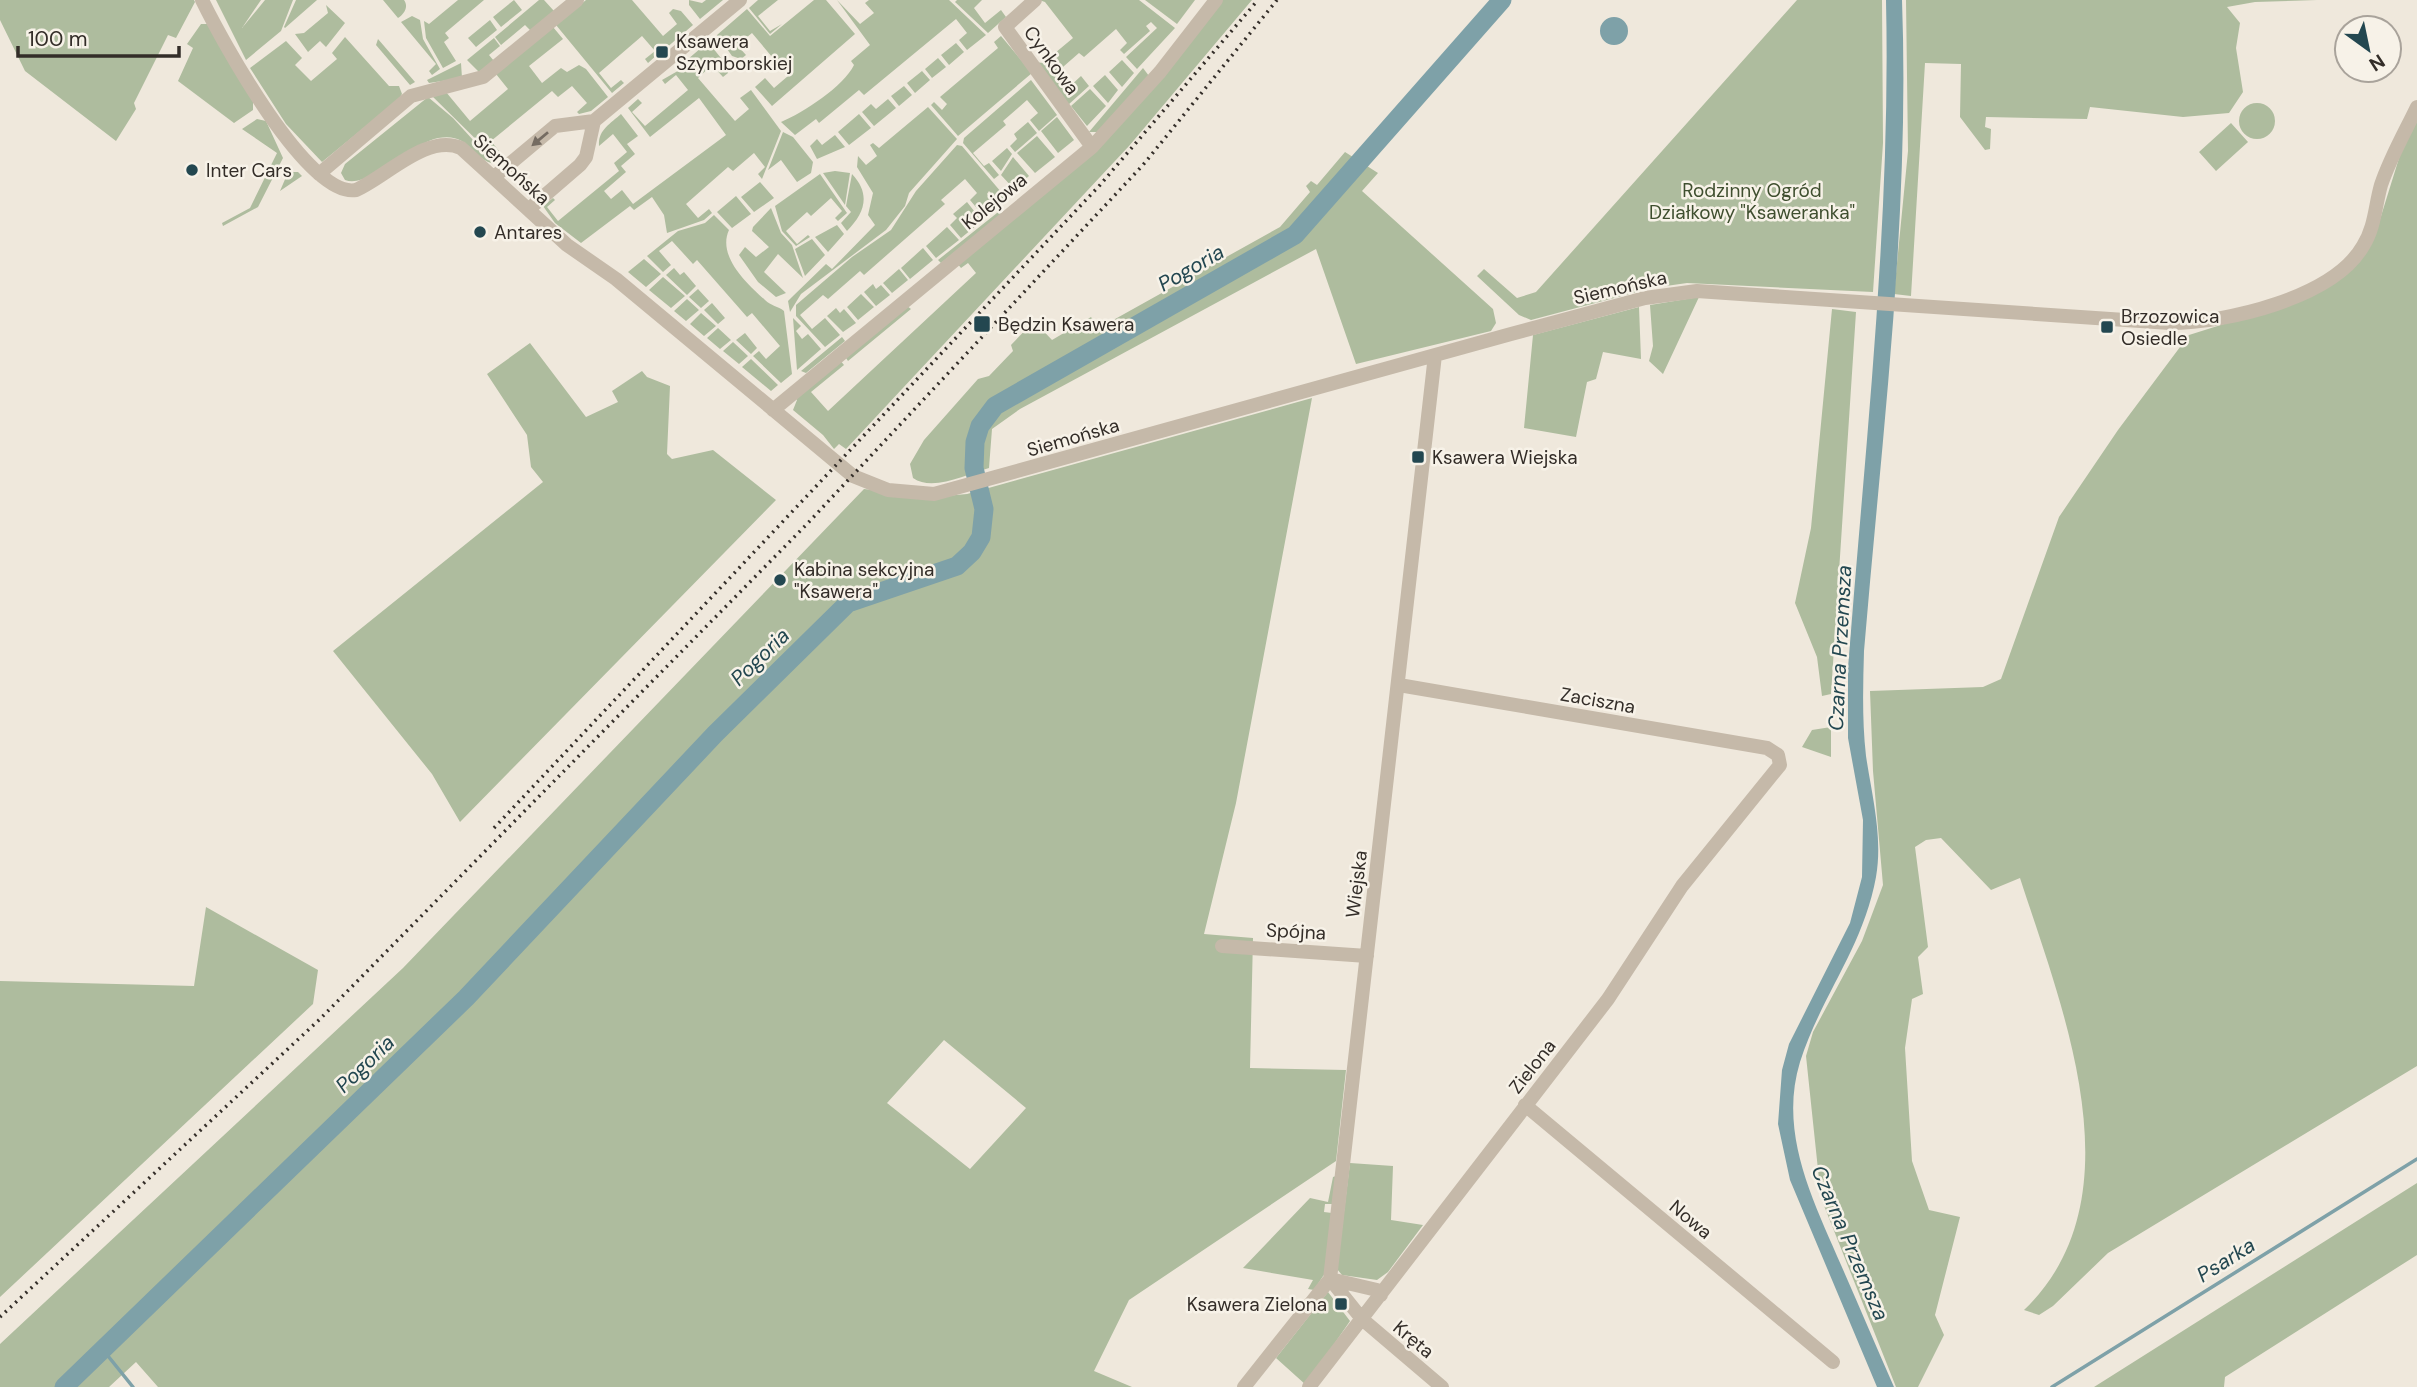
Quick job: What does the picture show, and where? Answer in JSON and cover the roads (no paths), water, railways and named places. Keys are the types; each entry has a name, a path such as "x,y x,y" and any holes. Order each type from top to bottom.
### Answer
{"street":[{"path":"319,174 411,96 483,77 577,0"},
{"path":"494,177 555,126 594,121 740,0"},
{"name":"Cynkowa","path":"1035,0 1005,27 1092,147"},
{"name":"Kolejowa","path":"773,410 1092,147 1160,72 1216,0"},
{"name":"Siemońska","path":"204,1 265,108 319,174 338,188 356,190 429,148 446,144 469,153 567,244 615,279 863,482 888,490 934,494 1645,298 1697,291 2170,323 2200,323 2237,317 2281,302 2330,277 2352,262 2372,228 2382,185 2417,107"},
{"path":"528,209 586,157 594,121"},
{"name":"Wiejska","path":"1330,1279 1435,355"},
{"name":"Zaciszna","path":"1399,685 1767,748 1778,755 1780,765"},
{"name":"Zielona","path":"1309,1387 1608,999 1682,886 1780,765"},
{"name":"Spójna","path":"1222,946 1367,956"},
{"name":"Nowa","path":"1525,1105 1833,1362"},
{"path":"1244,1387 1330,1279 1377,1290 1381,1294"},
{"name":"Kręta","path":"1330,1279 1362,1319 1442,1387"}],"water":[{"path":"1886,0 1902,0 1903,81 1902,163 1893,326 1864,651 1864,730 1874,801 1878,862 1862,927 1819,1015 1800,1062 1794,1089 1793,1115 1796,1141 1810,1192 1894,1387 1877,1387 1790,1180 1778,1124 1782,1070 1789,1044 1850,923 1862,877 1863,820 1848,738 1848,668 1881,251 1885,167"},
{"path":"1614,17 1624,21 1628,31 1624,41 1614,45 1604,41 1600,31 1604,21"}],"waterway":[{"name":"Pogoria","path":"64,1387 466,998 715,734 848,603 957,566 972,552 981,537 984,509 974,468 975,442 980,426 995,406 1295,235 1502,0"},
{"name":"Psarka","path":"2052,1387 2417,1159"},
{"path":"104,1351 133,1387"}],"railway":[{"path":"494,828 1100,185 1258,0"},
{"path":"0,1317 320,1019 807,524 1143,165 1277,0"}],"place":[{"name":"Ksawera Szymborskiej","path":"662,52"},
{"name":"Inter Cars","path":"192,170"},
{"name":"Antares","path":"480,232"},
{"name":"Będzin Ksawera","path":"982,324"},
{"name":"Brzozowica Osiedle","path":"2107,327"},
{"name":"Ksawera Wiejska","path":"1418,457"},
{"name":"Kabina sekcyjna \"Ksawera\"","path":"780,580"},
{"name":"Ksawera Zielona","path":"1341,1304"}],"park label":[{"name":"Rodzinny Ogród Działkowy \"Ksaweranka\"","path":"1752,201"}],"water label":[{"name":"Czarna Przemsza","path":"1840,648"},
{"name":"Czarna Przemsza","path":"1850,1243"}]}
